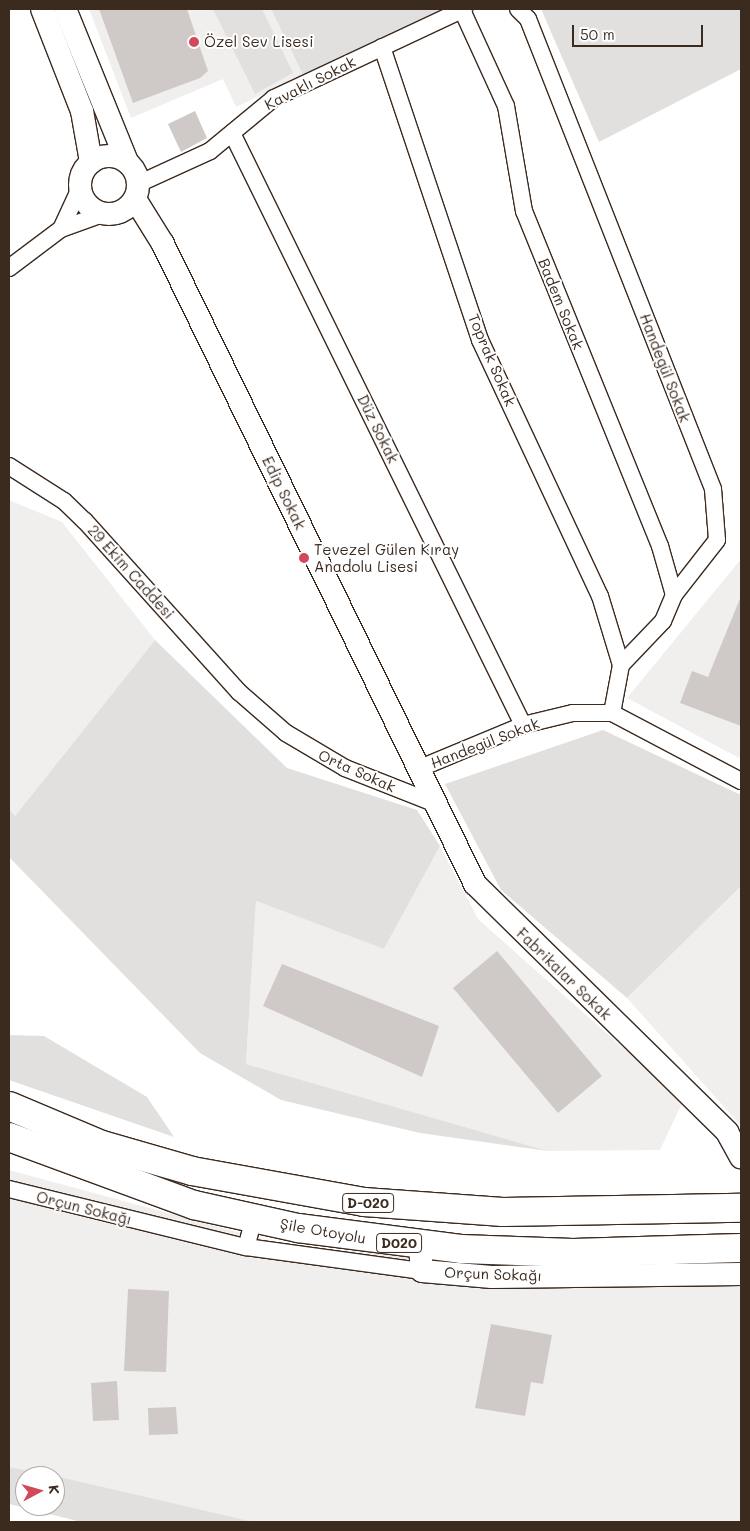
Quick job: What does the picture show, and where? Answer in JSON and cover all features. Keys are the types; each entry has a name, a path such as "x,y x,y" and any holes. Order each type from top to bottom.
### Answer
{"highway":[{"name":"D-020","path":"9,1106 102,1144 192,1171 364,1202 503,1212 741,1208"},
{"name":"Şile Otoyolu","path":"9,1137 68,1161 194,1205 421,1258 741,1248"},
{"path":"9,1149 68,1161"}],"main road":[{"path":"42,9 82,111 91,162 80,188 87,205 124,202 127,162 65,9"},
{"path":"91,162 109,156 127,162"},
{"name":"Edip Sokak","path":"124,202 163,244 418,769"},
{"name":"Fabrikalar Sokak","path":"418,769 484,896 727,1132 741,1157"},
{"name":"Orçun Sokağı","path":"421,1258 492,1277 741,1274"}],"street":[{"name":"Badem Sokak","path":"463,9 506,106 524,212 660,546 674,595"},
{"name":"Kavaklı Sokak","path":"61,229 124,202 210,151 274,98 463,9"},
{"name":"Handegül Sokak","path":"518,9 528,20 713,489 716,540 674,595 663,621 621,666"},
{"name":"Toprak Sokak","path":"382,48 480,340 600,596 621,666"},
{"name":"Düz Sokak","path":"232,133 523,725"},
{"path":"9,268 61,229 80,188"},
{"name":"29 Ekim Caddesi","path":"9,466 64,501 85,521 239,692"},
{"path":"612,713 621,666"},
{"name":"Orta Sokak","path":"239,692 311,750 434,803"},
{"name":"Handegül Sokak","path":"418,769 523,725 573,713 612,713 741,781"},
{"name":"Orçun Sokağı","path":"9,1189 246,1247 421,1258"},
{"path":"246,1247 254,1218"}],"shaded area":[{"name":"Özel Sev Lisesi","path":"89,9 271,9 303,75 236,107 223,79 131,118"},
{"path":"213,9 262,9 293,73 255,94"},
{"path":"271,9 450,9 303,75"},
{"path":"541,9 741,9 741,69 599,142"},
{"path":"9,500 62,522 155,640 15,816 9,809"},
{"path":"741,559 741,759 627,698"},
{"path":"155,640 287,768 417,810 440,846 384,949 256,901 246,1064 548,1151 420,1133 281,1100 200,1053 9,857 9,809 15,816"},
{"path":"603,730 741,795 741,886 627,998 501,890 445,784"},
{"path":"440,846 478,919 683,1101 660,1150 548,1151 246,1064 256,901 384,949"},
{"path":"741,886 741,1126 627,998"},
{"path":"9,1035 44,1036 147,1097 174,1137 9,1080"},
{"path":"9,1170 286,1245 497,1264 741,1262 741,1522 254,1522 65,1480 65,1466 9,1467"},
{"path":"9,1467 15,1468 15,1506 9,1504"},
{"path":"65,1478 254,1522 81,1522 57,1516 65,1516"}],"building":[{"path":"99,9 187,9 208,71 200,78 133,103"},
{"path":"195,111 207,138 181,152 168,124"},
{"path":"741,596 741,726 680,703 692,671 708,677"},
{"path":"497,951 602,1076 558,1113 453,988"},
{"path":"282,964 439,1026 422,1077 263,1006"},
{"path":"128,1289 169,1291 166,1372 124,1371"},
{"path":"491,1324 552,1335 543,1384 531,1382 525,1416 475,1408"},
{"path":"117,1381 119,1420 93,1421 91,1383"},
{"path":"176,1407 178,1434 149,1435 148,1408"}],"place":[{"name":"Özel Sev Lisesi","path":"194,42"},
{"name":"Tevezel Gülen Kıray Anadolu Lisesi","path":"304,558"}]}
